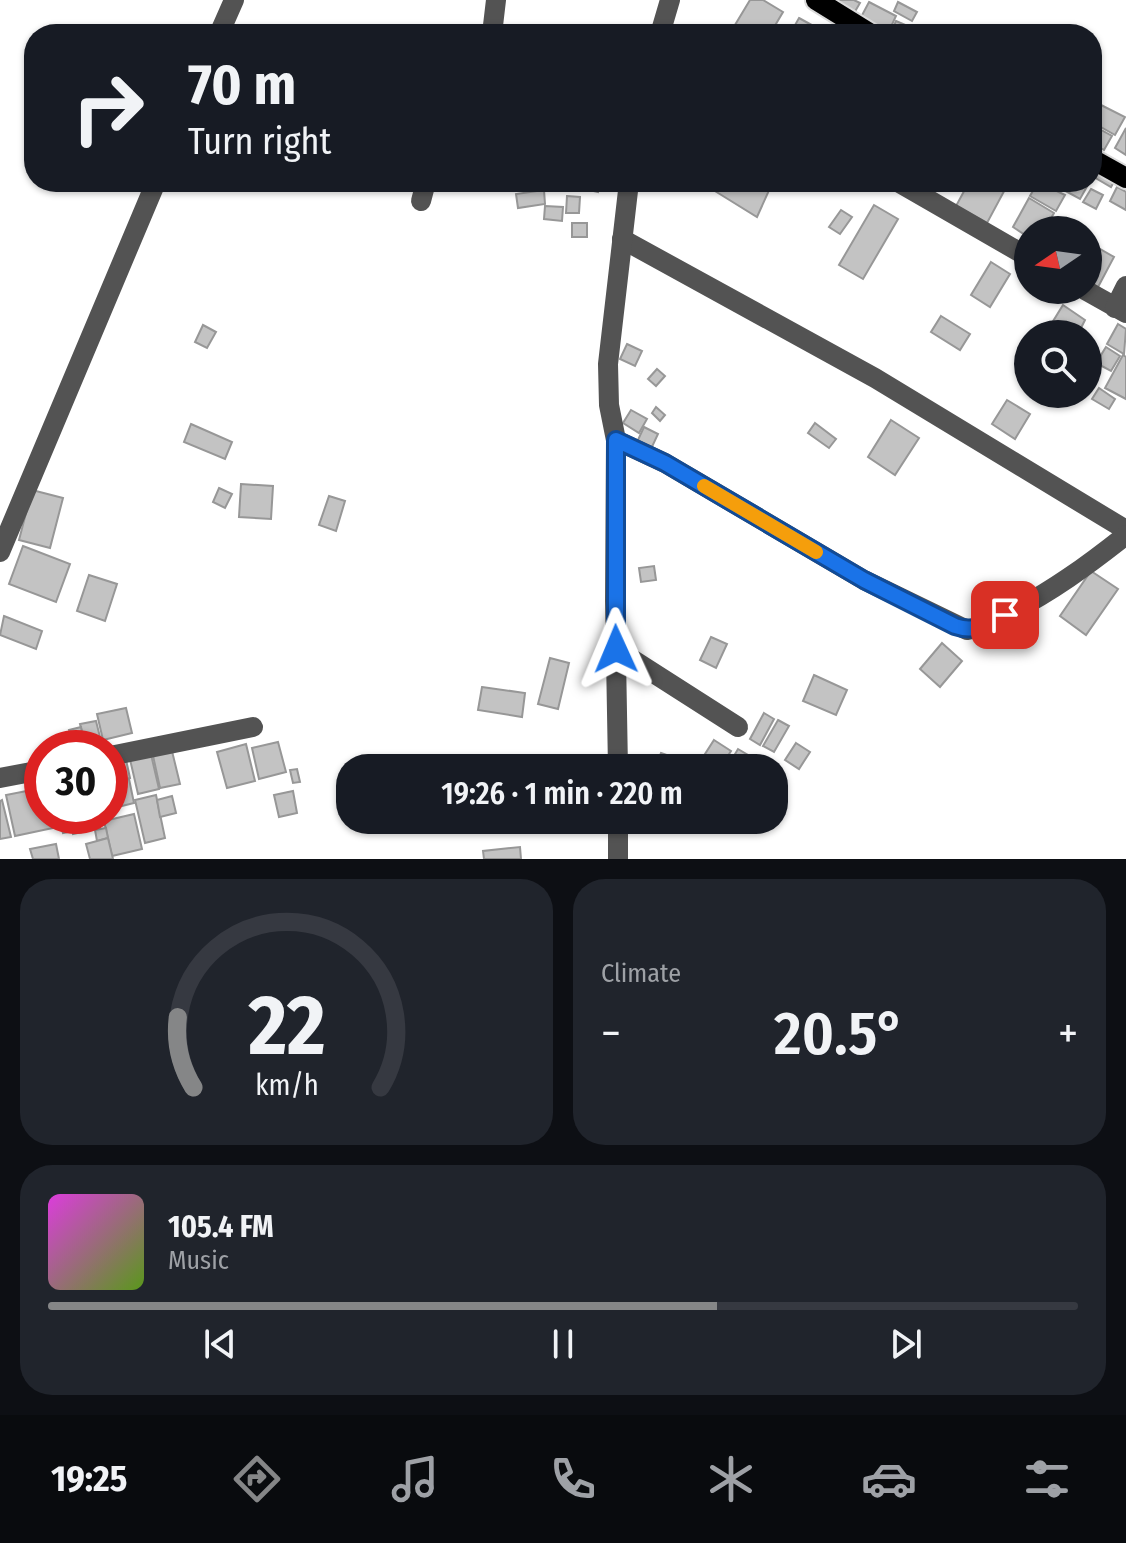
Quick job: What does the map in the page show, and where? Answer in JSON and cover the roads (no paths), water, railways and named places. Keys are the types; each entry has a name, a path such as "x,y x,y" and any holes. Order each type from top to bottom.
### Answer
{"main road":[{"path":"816,0 855,24"},
{"path":"1102,165 1126,178"}],"street":[{"path":"223,24 234,0"},
{"path":"493,24 496,0"},
{"path":"663,24 670,0"},
{"path":"0,552 152,192"},
{"path":"618,754 616,440 609,405 608,364 628,192"},
{"path":"915,192 1014,249"},
{"path":"616,440 665,463 864,580 967,630 977,629 1033,601 1073,575 1126,533 875,378 622,239"},
{"path":"1102,299 1121,310 1126,286"},
{"path":"616,649 738,727"},
{"path":"128,752 253,727"},
{"path":"0,778 24,773"},
{"path":"618,834 618,859"}]}
